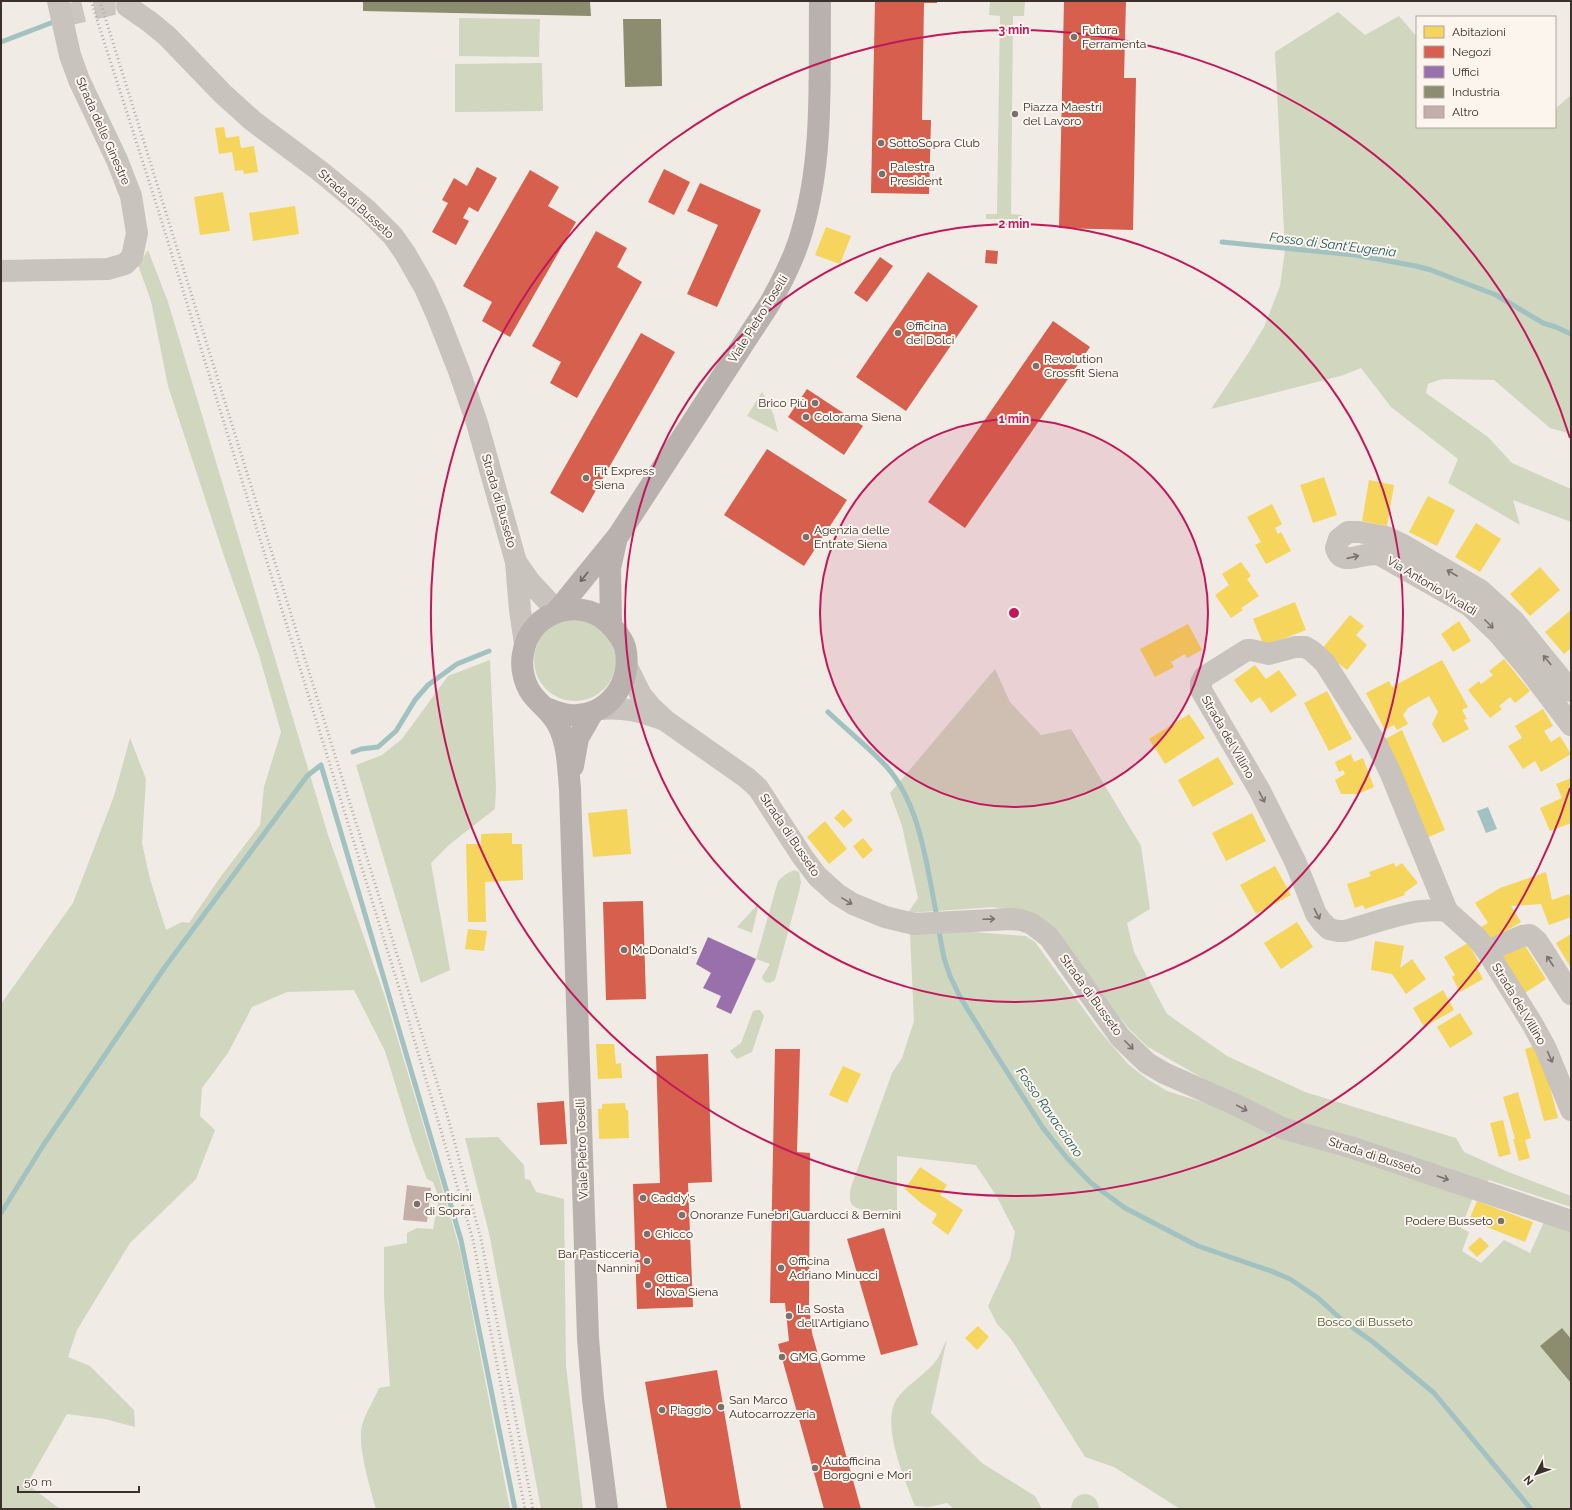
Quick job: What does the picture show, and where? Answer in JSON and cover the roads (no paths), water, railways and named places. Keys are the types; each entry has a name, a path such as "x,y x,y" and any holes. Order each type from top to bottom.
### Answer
{"main road":[{"name":"Viale Pietro Toselli","path":"557,612 618,536 766,310 794,256 806,218 813,182 816,154 819,106 820,1"},
{"name":"Viale Pietro Toselli","path":"611,625 610,568 618,536"},
{"name":"Viale Pietro Toselli","path":"570,789 578,738 597,711 612,700 620,689 627,667 625,647 620,636 611,625 601,617 583,610 570,609 557,612 543,619 535,627 525,644 522,654 522,670 527,685 535,699 546,708 557,722 564,740 570,789 588,1338 593,1399 606,1509"},
{"name":"Viale Pietro Toselli","path":"546,708 569,715 580,715 597,711"}],"street":[{"name":"Strada di Busseto","path":"127,6 167,36 227,98 253,121 320,171 366,210 387,229 402,248 419,276 432,303 459,371 477,422 516,562 520,610 525,644"},
{"name":"Strada delle Ginestre","path":"1,271 108,269 125,264 132,257 135,247 137,233 129,189 118,160 79,80 70,55 60,8"},
{"name":"Via Antonio Vivaldi","path":"1571,691 1514,621 1480,590 1403,545 1386,537 1351,532 1345,533 1339,539 1336,548 1338,554 1342,558 1348,559 1369,553 1380,555 1470,606 1498,633 1530,671 1571,725"},
{"name":"Strada di Busseto","path":"516,562 530,582 557,612"},
{"name":"Strada del Villino","path":"1447,911 1419,911 1345,931 1329,929 1316,914 1295,861 1260,791 1201,690 1201,683 1204,678 1237,656 1251,650 1269,654 1295,647 1305,647 1312,651 1325,663 1377,745 1391,774 1447,911 1470,930 1487,951 1541,1038 1571,1110"},
{"name":"Strada di Busseto","path":"627,667 641,694 651,707 666,721 747,778 758,788 802,856 817,876 837,894 861,908 897,921 920,924 950,921 1012,919 1021,920 1037,927 1054,944 1120,1037 1147,1062 1164,1073 1234,1104 1282,1128 1350,1147 1571,1221"},
{"name":"Strada di Busseto","path":"597,711 619,708 634,710 666,721"},
{"path":"1487,951 1522,936 1530,935 1537,941 1571,994"}],"water":[{"path":"1488,807 1497,829 1486,833 1477,811"}],"waterway":[{"path":"1,42 56,21"},
{"name":"Fosso di Sant'Eugenia","path":"1222,242 1355,255 1416,266 1431,270 1496,295 1543,323 1571,334"},
{"path":"353,752 361,749 378,747 396,731 415,700 428,685 457,664 489,651"},
{"name":"Fosso Ravacciano","path":"828,712 865,745 886,766 898,782 915,818 921,838 937,917"},
{"path":"1,1213 44,1144 165,967 307,776 321,765 461,1240 515,1509"},
{"name":"Fosso Ravacciano","path":"938,927 944,958 950,976 960,997 1043,1128 1067,1158 1091,1183 1125,1208 1198,1246 1290,1279 1318,1298 1342,1320 1373,1342 1434,1393 1531,1509"}],"tunnel":[{"path":"62,16 113,4 127,6"}],"railway":[{"path":"91,1 155,200 400,991 473,1240 525,1509"},
{"path":"100,1 448,1118 481,1239 533,1509"}],"place":[{"name":"Futura Ferramenta","path":"1074,37"},
{"name":"Piazza Maestri del Lavoro","path":"1015,114"},
{"name":"SottoSopra Club","path":"881,143"},
{"name":"Palestra President","path":"882,174"},
{"name":"Officina dei Dolci","path":"898,333"},
{"name":"Revolution Crossfit Siena","path":"1036,366"},
{"name":"Brico Più","path":"815,403"},
{"name":"Colorama Siena","path":"806,417"},
{"name":"Fit Express Siena","path":"586,478"},
{"name":"Agenzia delle Entrate Siena","path":"806,537"},
{"name":"McDonald's","path":"624,950"},
{"name":"Caddy's","path":"643,1198"},
{"name":"Ponticini di Sopra","path":"417,1204"},
{"name":"Onoranze Funebri Guarducci & Bernini","path":"682,1215"},
{"name":"Podere Busseto","path":"1501,1221"},
{"name":"Chicco","path":"647,1234"},
{"name":"Bar Pasticceria Nannini","path":"647,1261"},
{"name":"Officina Adriano Minucci","path":"781,1268"},
{"name":"Ottica Nova Siena","path":"648,1285"},
{"name":"La Sosta dell'Artigiano","path":"789,1316"},
{"name":"GMG Gomme","path":"782,1357"},
{"name":"San Marco Autocarrozzeria","path":"721,1407"},
{"name":"Piaggio","path":"662,1410"},
{"name":"Autofficina Borgogni e Mori","path":"815,1468"}],"park label":[{"name":"Bosco di Busseto","path":"1365,1322"}]}
